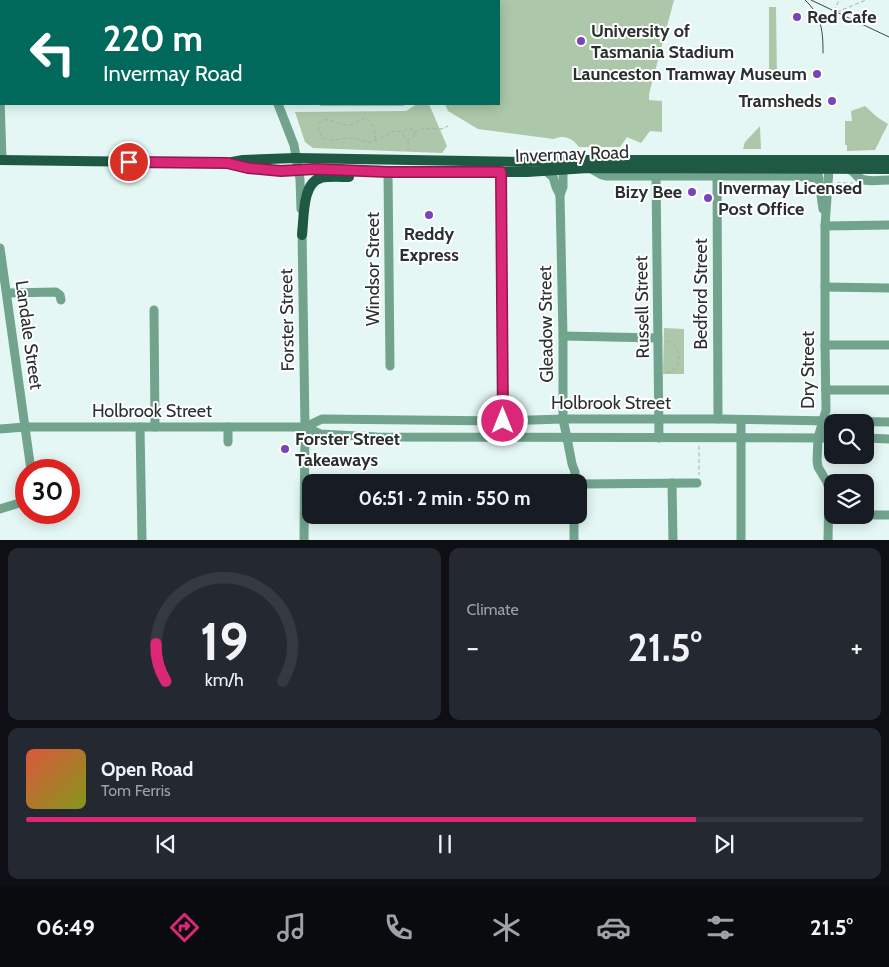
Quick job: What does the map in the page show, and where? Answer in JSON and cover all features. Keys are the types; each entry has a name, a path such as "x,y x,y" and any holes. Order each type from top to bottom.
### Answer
{"main road":[{"name":"Invermay Road","path":"1,160 227,163 243,160 296,158 526,162 588,168 717,172 766,168 806,169 827,164 848,169 889,169"},
{"name":"Invermay Road","path":"227,163 248,168 281,171 315,169 384,172 527,172 546,170 563,165 678,160 735,160 827,164 889,160"},
{"path":"678,160 699,164 714,164 717,172"},
{"path":"735,160 738,163 759,164 766,168"},
{"path":"302,234 306,195 311,183 322,177 384,172"}],"street":[{"path":"0,98 1,160"},
{"name":"Forster Street","path":"278,105 294,146 300,179 305,426 304,540"},
{"name":"Dry Street","path":"824,476 818,466 817,460 818,438 826,410 827,164"},
{"name":"Gleadow Street","path":"563,165 563,187 560,194 564,336 563,419 575,474"},
{"path":"588,168 606,176 656,176 717,172 819,178 816,171 806,169 794,176"},
{"path":"848,169 855,172 859,178 866,180 889,180"},
{"name":"Gleadow Street","path":"546,170 553,177 560,194"},
{"name":"Windsor Street","path":"384,172 390,366"},
{"path":"501,172 503,438"},
{"name":"Bedford Street","path":"717,172 718,419"},
{"name":"Russell Street","path":"656,176 660,438"},
{"name":"Dry Street","path":"819,178 826,226"},
{"path":"826,226 889,225"},
{"name":"Landale Street","path":"0,248 2,276 7,293 30,459"},
{"path":"825,287 889,288"},
{"path":"7,293 56,292 60,295 61,300"},
{"path":"154,310 155,427"},
{"path":"564,336 658,340"},
{"path":"825,344 889,345"},
{"path":"826,390 889,390"},
{"name":"Holbrook Street","path":"0,429 26,426 140,428 305,426 322,419 503,421 718,419 889,422"},
{"path":"740,420 741,540"},
{"name":"Holbrook Street","path":"305,426 321,434 377,437 824,438"},
{"path":"228,427 228,442"},
{"path":"140,428 142,540"},
{"path":"874,438 889,438"},
{"path":"672,482 673,540"},
{"path":"587,484 696,483"},
{"path":"0,509 15,505"},
{"path":"874,515 889,515"},
{"path":"574,524 574,540"},
{"name":"Dry Street","path":"828,540 829,524"}],"path":[{"path":"839,0 836,11 866,0"},
{"path":"376,140 372,124 367,119 347,125 325,119 318,125 320,134 323,137 336,141 352,138 370,142 376,140 392,131 404,132 410,128 414,132"},
{"path":"414,132 425,128 442,129 448,126"},
{"path":"404,132 404,136 408,140 408,160"},
{"path":"408,140 413,138 414,132"},
{"path":"658,340 674,345 679,352 678,362 671,372 659,373"},
{"path":"696,483 699,479 698,438"}],"green space":[{"name":"University of Tasmania Stadium","path":"500,0 674,0 649,94 649,100 662,101 662,132 650,131 641,143 627,137 620,147 579,147 565,137 554,139 478,129 448,111 445,105 500,105"},
{"path":"769,7 776,7 777,79 769,77"},
{"path":"320,105 404,105 404,106"},
{"path":"415,105 429,105 447,146 442,153 313,148 305,142 295,112 406,111"},
{"path":"865,106 888,124 875,150 847,151 847,145 845,145 845,121 852,121 851,111"},
{"path":"760,126 761,149 743,149 745,142"},
{"path":"664,328 684,329 684,374 663,374"}],"tram line":[{"path":"805,0 818,18 823,38 823,53"},
{"path":"811,0 889,37"}],"place":[{"name":"Red Cafe","path":"797,17"},
{"name":"University of Tasmania Stadium","path":"581,41"},
{"name":"Launceston Tramway Museum","path":"817,74"},
{"name":"Tramsheds","path":"832,101"},
{"name":"Bizy Bee","path":"692,192"},
{"name":"Invermay Licensed Post Office","path":"708,198"},
{"name":"Reddy Express","path":"429,215"},
{"name":"Forster Street Takeaways","path":"285,449"}],"route":[{"path":"129,162 227,163 248,168 281,171 315,169 388,172 501,172 503,421"}]}
